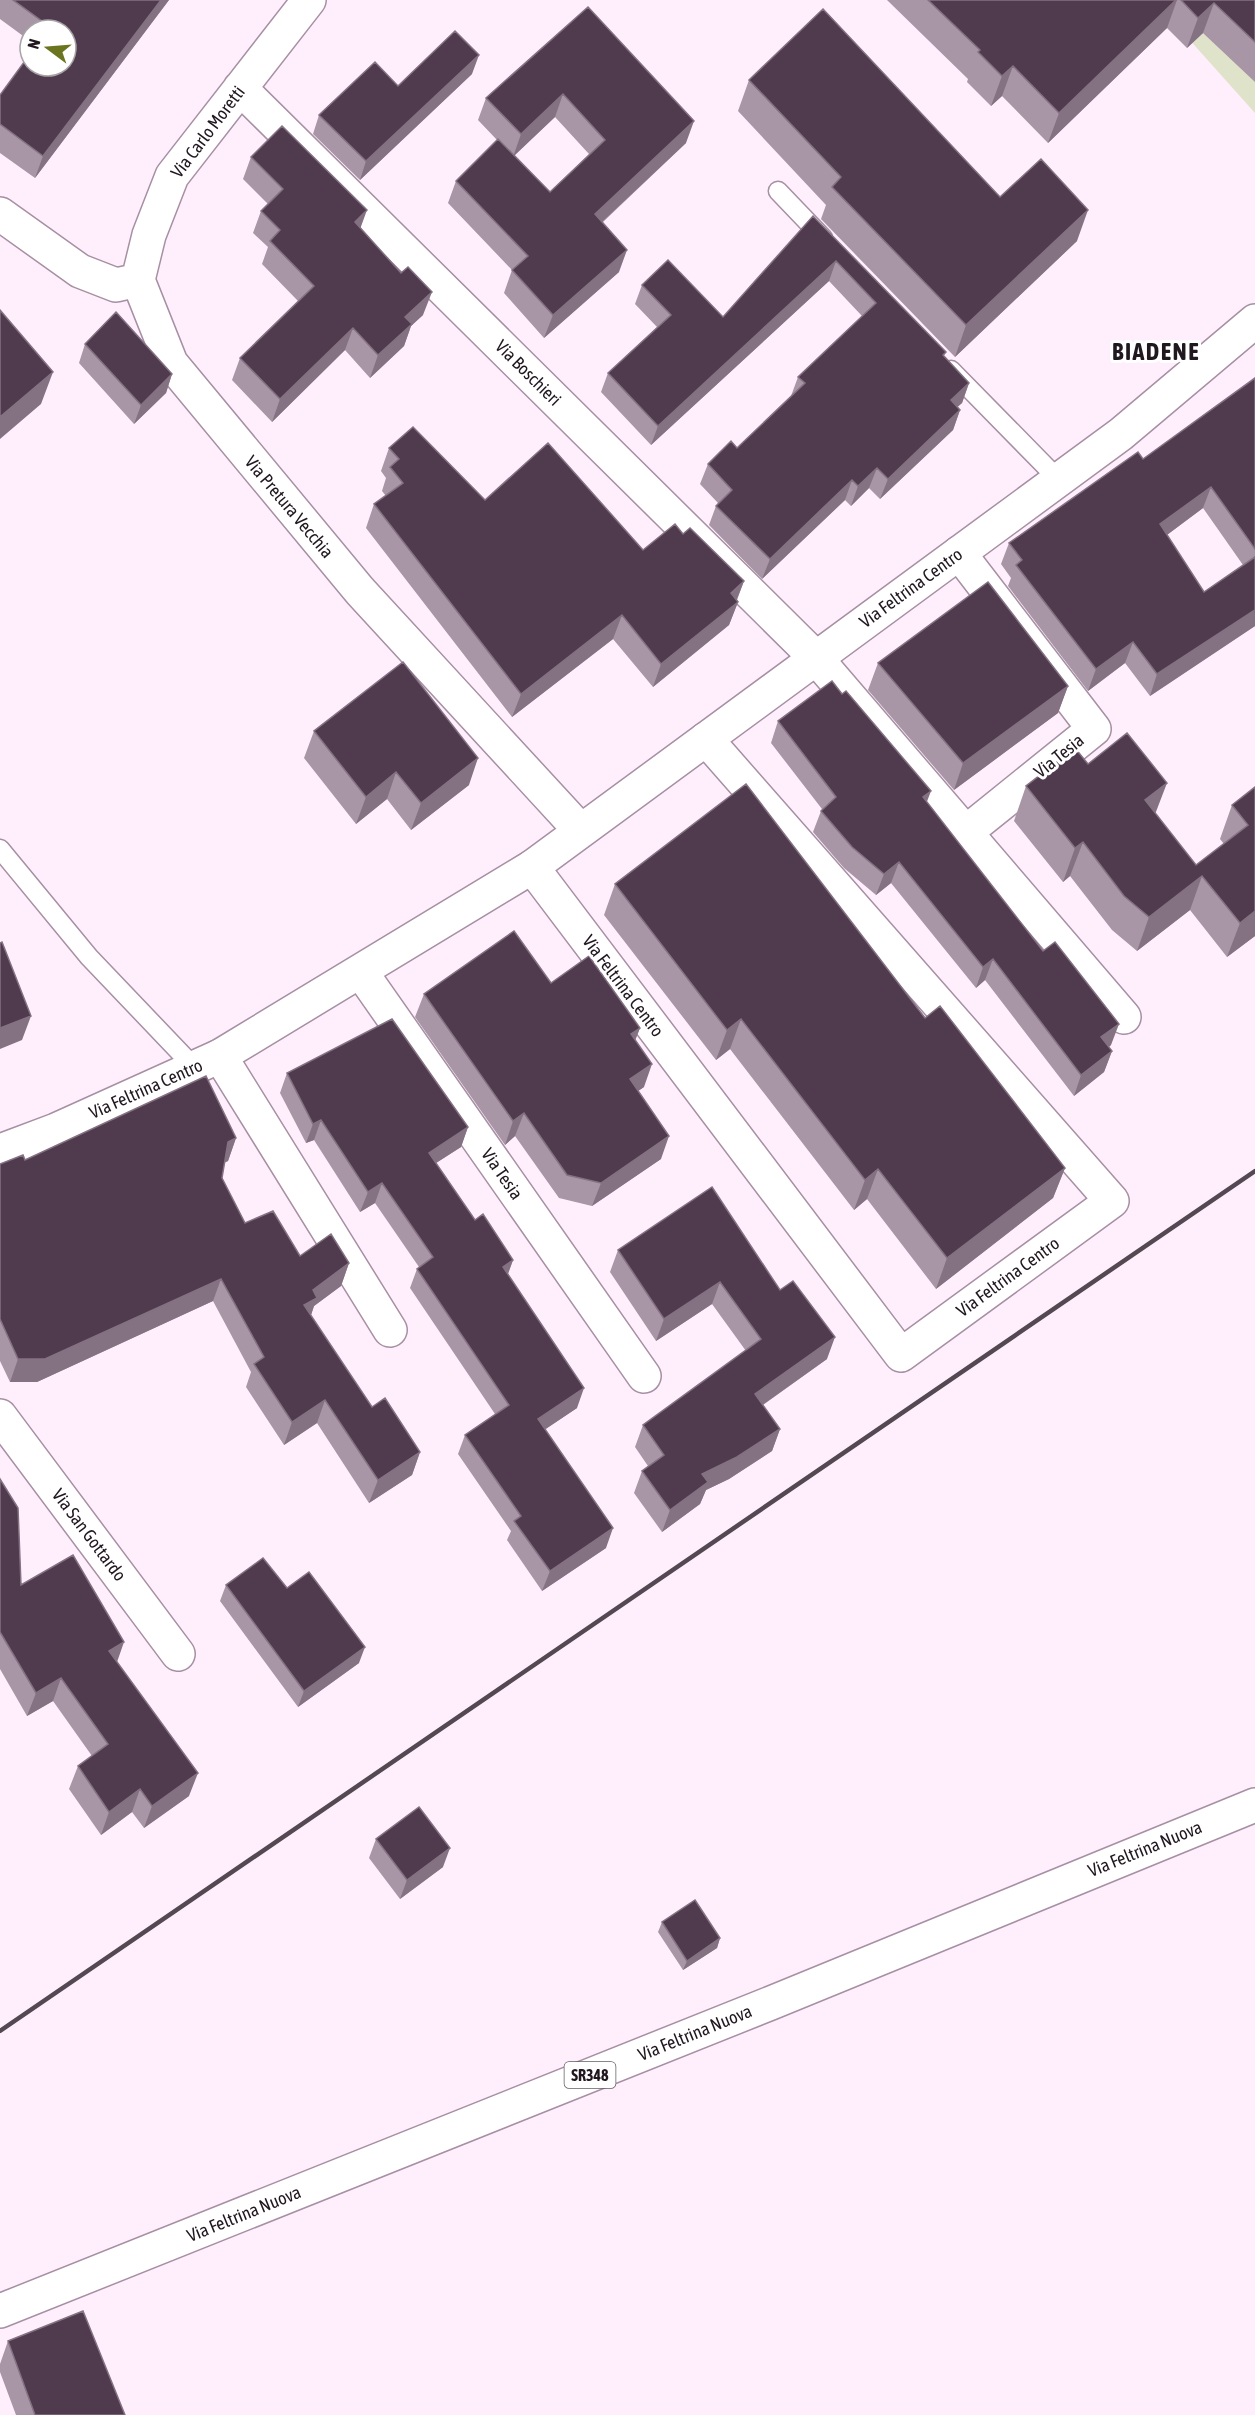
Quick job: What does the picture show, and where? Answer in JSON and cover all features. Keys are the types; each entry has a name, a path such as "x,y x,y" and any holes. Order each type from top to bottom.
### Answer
{"street":[{"name":"Via Carlo Moretti","path":"138,280 149,234 172,176 309,0"},
{"name":"Via Boschieri","path":"240,88 816,658"},
{"path":"0,214 80,271 116,285 138,280"},
{"name":"Via Pretura Vecchia","path":"138,280 171,363 360,591 580,830"},
{"name":"Via Feltrina Centro","path":"0,1151 56,1130 207,1061 361,972 532,867 1121,434 1255,321"},
{"name":"Via Tesia","path":"959,553 1094,729 965,833"},
{"path":"816,658 1124,1017"},
{"name":"Via Feltrina Centro","path":"532,867 902,1355 1112,1201 706,739"},
{"name":"Via Tesia","path":"361,972 644,1376"},
{"path":"207,1061 390,1330"},
{"name":"Via San Gottardo","path":"0,1416 178,1654"},
{"name":"Via Feltrina Nuova","path":"0,2311 771,2003 1255,1805"}],"lane":[{"path":"778,191 836,251"},
{"path":"943,361 1059,480"},
{"path":"0,849 89,957 207,1061"}],"green space":[{"path":"1154,0 1255,0 1255,113"}],"building":[{"path":"13,0 161,0 43,156 0,124 0,95 18,70 18,78 78,78 78,18 38,18"},
{"path":"928,0 1176,0 1059,113 1013,66 1002,76 978,52 980,50"},
{"path":"1181,0 1255,0 1255,42 1214,3 1198,18"},
{"path":"588,7 694,121 595,214 627,250 553,315 512,270 528,256 456,181 498,139 550,192 605,140 563,94 521,134 486,98"},
{"path":"823,9 1000,197 1041,159 1088,210 966,325 832,187 841,177 749,80"},
{"path":"455,31 479,55 366,161 319,115 375,62 398,86"},
{"path":"282,126 367,210 355,222 401,273 408,267 432,292 405,317 412,324 378,355 353,328 280,399 240,358 314,286 270,241 280,230 261,211 283,189 251,157"},
{"path":"813,216 946,352 943,355 969,383 951,400 960,410 888,479 877,468 858,486 852,480 770,559 716,506 732,490 708,464 731,441 737,448 805,383 798,377 876,303 836,261 658,426 608,373 671,315 642,285 668,260 723,317"},
{"path":"0,310 53,372 0,417"},
{"path":"116,312 172,374 141,405 85,344"},
{"path":"1255,378 1255,549 1211,487 1160,524 1204,592 1255,557 1255,610 1157,674 1133,642 1096,669 1016,565 1022,560 1009,543 1138,452 1143,459"},
{"path":"413,427 485,500 548,443 643,550 675,524 683,534 690,528 744,581 731,593 738,602 661,664 622,615 521,694 374,504 403,483 390,467 399,459 389,448"},
{"path":"988,582 1068,686 963,763 878,663"},
{"path":"403,662 478,758 421,803 396,772 366,797 314,731"},
{"path":"832,681 842,694 846,691 931,791 923,797 1043,951 1055,942 1119,1024 1101,1037 1112,1051 1081,1075 993,959 983,967 899,862 884,874 852,847 821,811 836,797 778,721"},
{"path":"1127,733 1167,783 1145,800 1196,865 1248,825 1232,805 1255,787 1255,911 1240,923 1202,876 1149,917 1124,896 1083,842 1075,848 1026,786 1075,748 1088,764"},
{"path":"746,784 925,1018 940,1006 1065,1168 947,1258 878,1169 865,1180 741,1019 727,1030 615,884"},
{"path":"514,931 551,983 589,956 640,1028 631,1034 652,1064 630,1079 669,1136 601,1183 567,1175 524,1113 513,1121 424,994"},
{"path":"2,942 31,1016 0,1028 0,943"},
{"path":"392,1019 468,1127 429,1153 475,1220 483,1214 513,1260 503,1267 584,1388 538,1419 613,1528 550,1571 514,1521 521,1516 465,1435 509,1405 417,1269 433,1257 382,1183 368,1192 321,1120 313,1124 287,1073"},
{"path":"206,1076 236,1138 228,1142 222,1178 245,1223 273,1211 300,1256 331,1234 349,1263 313,1290 317,1298 304,1305 372,1407 385,1398 420,1452 378,1480 325,1400 292,1422 254,1364 264,1357 221,1279 45,1359 18,1359 0,1319 0,1164 23,1155 25,1160"},
{"path":"712,1187 780,1290 793,1281 835,1337 755,1394 780,1429 737,1457 702,1474 708,1482 670,1510 642,1471 664,1455 643,1425 761,1339 720,1282 664,1319 618,1250"},
{"path":"0,1479 18,1508 21,1585 73,1555 124,1642 109,1651 198,1773 152,1806 140,1789 109,1812 78,1766 108,1744 61,1678 36,1693 0,1632"},
{"path":"263,1558 287,1588 309,1572 365,1647 304,1691 226,1585"},
{"path":"419,1807 450,1848 407,1880 376,1839"},
{"path":"695,1900 720,1938 687,1961 662,1922"},
{"path":"83,2311 125,2415 35,2415 8,2341"}],"railway":[{"path":"0,2031 1255,1171"}],"district":[{"name":"BIADENE","path":"1156,352"}]}
